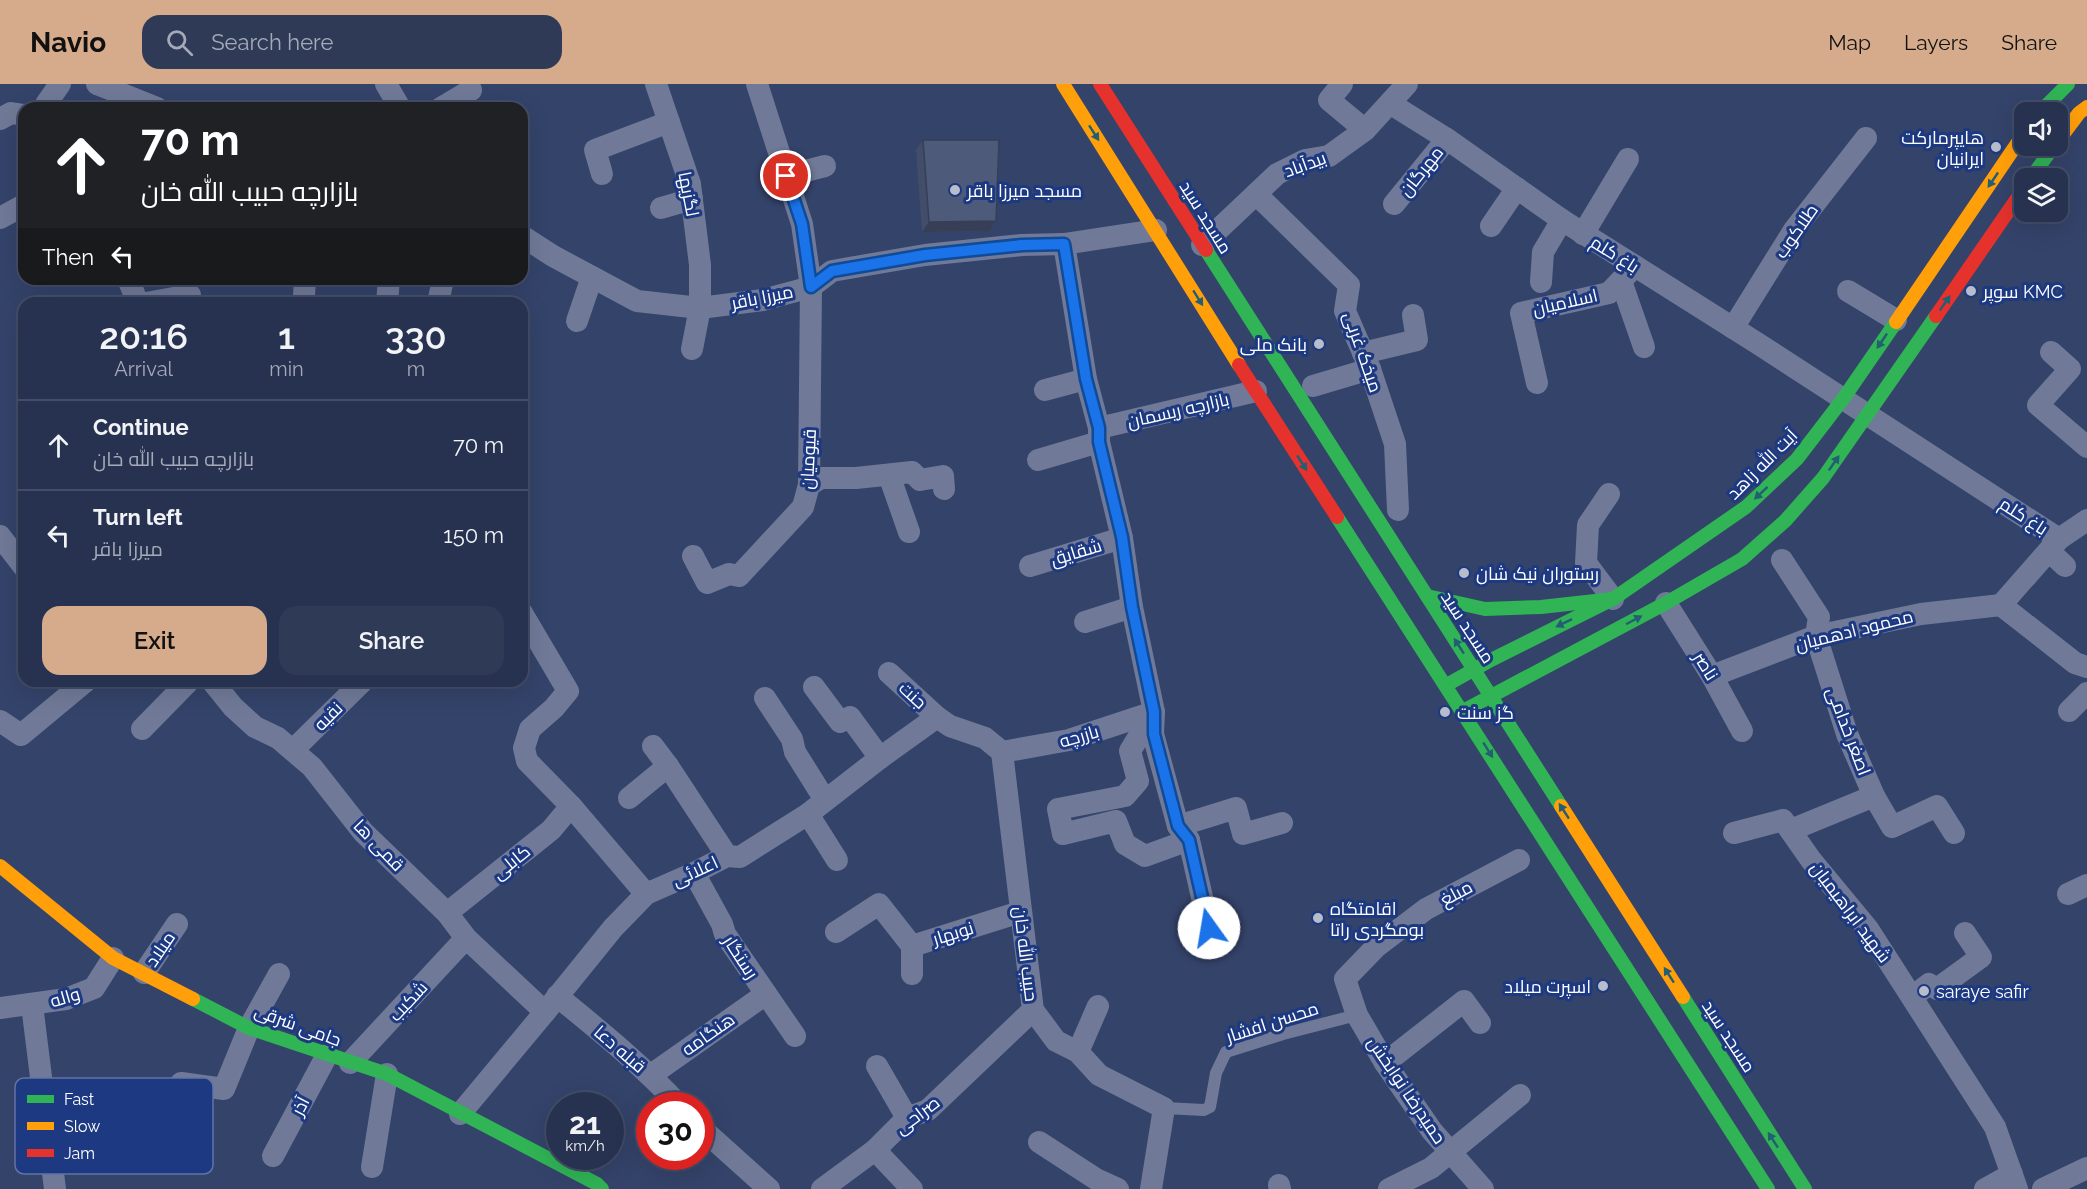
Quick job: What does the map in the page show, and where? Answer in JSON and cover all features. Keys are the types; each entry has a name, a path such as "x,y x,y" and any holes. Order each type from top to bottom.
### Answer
{"main road":[{"path":"1063,84 1256,392 1768,1189"},
{"name":"مسجد سید","path":"1100,84 1805,1189"},
{"path":"2050,102 2068,84"},
{"path":"2068,128 2079,113 2087,107"},
{"name":"آیت الله زاهد","path":"1446,686 1613,599 1746,507 1797,459 1843,399 2014,148"},
{"path":"1463,711 1666,603 1742,559 1785,521 1823,478 2014,204"},
{"path":"1427,596 1485,609 1541,607 1613,599"},
{"name":"جامی شرقی","path":"0,866 113,957 249,1028 350,1064 387,1074 597,1184 602,1189"}],"street":[{"path":"47,102 60,84"},
{"path":"97,84 141,102"},
{"path":"386,84 396,102"},
{"name":"لگزیها","path":"656,84 690,184 700,265 700,308 692,349"},
{"name":"قیومیان","path":"693,556 707,583 729,574 739,576 803,507 809,485 811,287 802,224 757,84"},
{"path":"1342,84 1329,100 1365,130"},
{"name":"بیدآباد","path":"1202,245 1277,174 1305,160 1329,156 1365,130 1407,84"},
{"path":"451,102 471,90"},
{"name":"باغ کلم","path":"1391,104 1447,139 1583,234 1628,273 1733,328 1868,415 2058,553"},
{"path":"0,119 11,113 18,114"},
{"path":"602,174 595,150 669,122"},
{"name":"طلاکوب","path":"1733,328 1794,230 1866,138"},
{"name":"مهرگان","path":"1394,204 1447,139"},
{"path":"1583,234 1628,159"},
{"path":"786,176 825,166"},
{"path":"1491,226 1517,188"},
{"name":"میخک غربی","path":"1256,194 1349,285 1345,311 1366,361 1395,444 1398,510"},
{"path":"661,208 692,199"},
{"path":"0,218 18,208"},
{"path":"1541,282 1543,252 1562,220"},
{"name":"میرزا باقر","path":"528,240 637,301 700,308 763,300 811,287 832,271 925,255 1022,245 1064,244 1156,230"},
{"path":"1064,244 1086,379 1122,537 1132,607 1154,712 1154,734 1209,928"},
{"path":"1628,273 1644,347"},
{"name":"اسلامیان","path":"1537,382 1521,313 1609,293 1628,273"},
{"path":"577,321 592,277"},
{"path":"1848,291 1896,320"},
{"path":"1313,386 1417,340 1413,315"},
{"path":"2051,352 2070,369 2038,405 2086,444"},
{"path":"1045,390 1086,379"},
{"name":"بازارچه ریسمان","path":"1038,460 1099,435 1256,392"},
{"path":"809,485 821,478 856,478 912,472 920,480 943,476 944,489"},
{"path":"889,475 909,532"},
{"path":"1609,494 1588,525 1586,563 1613,599"},
{"path":"2087,520 2058,553 2001,604 2075,663 2087,667"},
{"path":"0,536 18,559"},
{"name":"شقایق","path":"1030,566 1122,537"},
{"name":"اصغر خدامی","path":"1782,560 1819,617 1816,636 1847,734 1874,796 1892,827 1937,806 1954,833"},
{"name":"ناصر","path":"1666,603 1712,676 1742,731"},
{"name":"محمود ادهمیان","path":"1712,676 1816,636 1921,614 2001,604"},
{"path":"1085,622 1132,607"},
{"path":"528,623 568,691 554,708 530,729 524,748 527,761 571,806 646,894"},
{"name":"جنت","path":"889,673 937,717"},
{"path":"0,721 21,735 80,687"},
{"path":"142,729 183,687"},
{"name":"قمی ها","path":"217,687 233,707 255,727 278,738 312,767 363,832 447,913 466,938 551,1004"},
{"name":"نقیه","path":"293,750 357,687"},
{"path":"814,687 840,722 850,717 880,758"},
{"path":"2069,711 2087,693"},
{"path":"765,698 792,739 837,860"},
{"path":"1154,712 1130,752 1138,781 1125,796 1058,809 1063,834 1116,821 1125,844 1145,856 1183,833 1236,808 1243,834 1282,823"},
{"name":"بازرچه","path":"994,745 1069,740 1154,712"},
{"path":"937,717 950,726 994,745"},
{"name":"اعلائی","path":"460,1114 613,928 646,894 727,856 740,857 816,807 937,717"},
{"name":"حبیب الله خان","path":"994,745 1020,912 1032,1010 1056,1041 1078,1052 1099,1075 1164,1108"},
{"path":"653,746 727,856"},
{"path":"629,798 668,766"},
{"path":"1734,833 1783,820 1791,830 1874,796"},
{"name":"کابلی","path":"447,913 551,830 571,806"},
{"name":"شهید ابراهیمیان","path":"1791,830 1811,860 1868,929 1995,1127 2015,1182"},
{"name":"مبلغ","path":"1357,1015 1345,979 1376,947 1426,909 1519,860"},
{"name":"رستگار","path":"694,873 722,924 725,934 795,1036"},
{"path":"836,932 879,904 912,946"},
{"name":"نوبهار","path":"912,974 912,946 1020,912"},
{"name":"میلاد","path":"144,973 177,924"},
{"path":"1911,997 1929,984 1937,989 1981,957 1965,933"},
{"name":"شکیب","path":"350,1064 466,938"},
{"name":"واله","path":"0,1008 66,999 94,988 113,957"},
{"path":"213,1087 224,1089 249,1028 279,974"},
{"name":"هنگامه","path":"651,1075 766,994"},
{"path":"1386,1063 1464,1001 1480,1023"},
{"name":"قبله دعا","path":"551,1004 602,1032 667,1092"},
{"path":"32,1005 41,1078"},
{"path":"1078,1052 1098,1006"},
{"name":"صراحی","path":"822,1189 875,1150 907,1118 928,1110 1032,1010"},
{"name":"حمیدرضا نوابخش","path":"1357,1015 1432,1131 1483,1189"},
{"name":"آذر","path":"273,1156 327,1055"},
{"path":"876,1066 907,1118"},
{"path":"372,1167 387,1074"},
{"path":"1389,1189 1431,1168 1520,1095"},
{"path":"1151,1189 1164,1108"},
{"path":"714,1140 769,1189"},
{"path":"1039,1142 1096,1179 1118,1189"},
{"path":"875,1150 912,1189"},
{"path":"2043,1189 2087,1168"},
{"path":"53,1174 55,1189"},
{"path":"1985,1189 2015,1182"}],"lane":[{"name":"محسن افشار","path":"1164,1108 1204,1110 1210,1107 1216,1073 1226,1052 1283,1034 1357,1015"}],"building":[{"name":"مسجد میرزا باقر","path":"923,140 999,140 996,221 929,222"}],"traffic: fast":[{"path":"2050,102 2068,84"},
{"path":"2038,168 2047,156"},
{"path":"1206,250 1561,806"},
{"path":"1465,710 1666,603 1742,559 1785,521 1823,478 1936,316"},
{"path":"1450,683 1613,599 1746,507 1797,459 1843,399 1896,322"},
{"path":"1337,517 1768,1189"},
{"path":"1427,596 1485,609 1541,607 1613,599"},
{"path":"1683,997 1805,1189"},
{"path":"193,999 249,1028 387,1074 597,1184 602,1189"}],"traffic: slow":[{"path":"1063,84 1239,365"},
{"path":"2068,128 2079,113 2087,107"},
{"path":"1896,322 2014,148"},
{"path":"1561,806 1683,997"},
{"path":"0,866 113,958 193,999"}],"traffic: jam":[{"path":"1100,84 1206,250"},
{"path":"1936,316 2014,203"},
{"path":"1239,365 1337,517"}],"place":[{"name":"هایپرمارکت ایرانیان","path":"1996,147"},
{"name":"مسجد میرزا باقر","path":"955,190"},
{"name":"سوپر KMC","path":"1971,291"},
{"name":"بانک ملی","path":"1319,344"},
{"name":"رستوران نیک شان","path":"1464,573"},
{"name":"گز سنت","path":"1445,712"},
{"name":"اقامتگاه بومگردی راتا","path":"1318,918"},
{"name":"اسپرت میلاد","path":"1603,986"},
{"name":"saraye safir","path":"1924,991"}],"route":[{"path":"786,176 802,224 811,287 832,271 925,255 1022,245 1064,244 1086,379 1122,537 1132,607 1154,712 1154,734 1178,826 1189,840 1209,928"}]}
